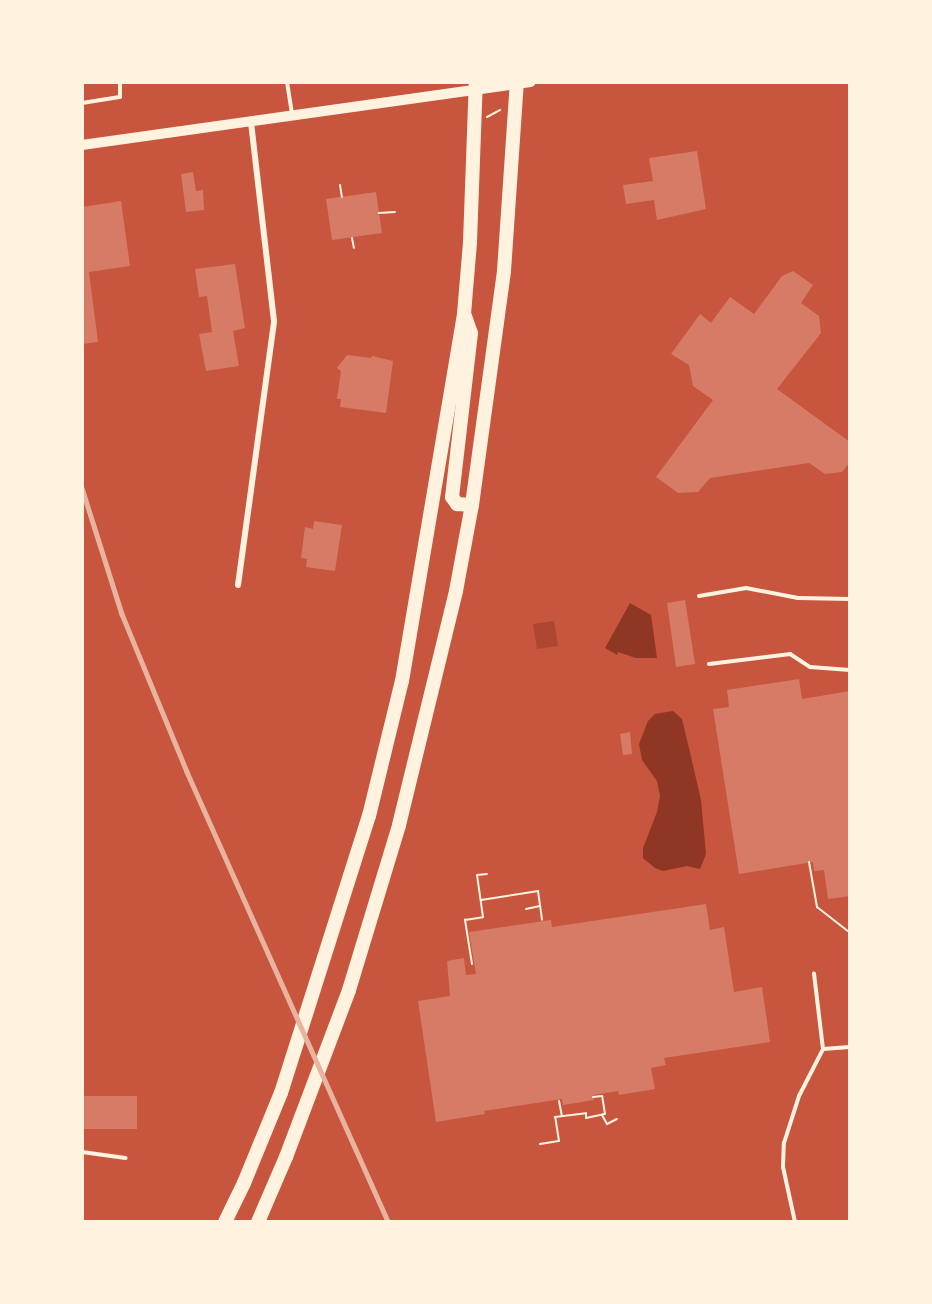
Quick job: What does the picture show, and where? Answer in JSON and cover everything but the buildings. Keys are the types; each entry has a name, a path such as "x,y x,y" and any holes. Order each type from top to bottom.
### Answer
{"highway":[{"path":"258,1221 286,1157 349,990 396,836 456,591 472,505 504,271 522,83"},
{"path":"225,1221 244,1183 281,1093 369,816 402,681 464,314 470,242 476,86"},
{"path":"464,314 471,333 452,497 457,504 472,505"}],"street":[{"path":"82,145 476,86 522,83"},
{"path":"238,585 274,321 251,120"}],"lane":[{"path":"82,103 120,97 120,82"},
{"path":"287,82 292,115"},
{"path":"699,596 746,588 798,598 849,598"},
{"path":"709,664 790,654 810,667 849,670"},
{"path":"795,1221 783,1167 784,1143 799,1096 824,1048 814,974"},
{"path":"824,1048 849,1047"},
{"path":"82,1152 126,1158"}],"path":[{"path":"486,117 500,110"},
{"path":"340,185 342,197"},
{"path":"379,213 395,212"},
{"path":"352,238 354,248"},
{"path":"809,862 816,907 848,931"},
{"path":"472,964 465,920 483,917 477,875 487,874"},
{"path":"481,900 538,891 542,920"},
{"path":"526,909 540,906"},
{"path":"540,1144 559,1141 555,1117 586,1113 586,1118 605,1114 602,1096 593,1097"},
{"path":"560,1101 562,1116"},
{"path":"602,1115 607,1124 617,1119"}],"shaded area":[{"path":"630,603 651,615 657,658 636,658 618,652 617,655 605,648"},
{"path":"554,621 558,646 537,649 533,624"},
{"path":"673,711 682,719 701,800 706,854 700,869 687,866 663,871 655,868 643,858 643,848 657,812 660,796 657,781 642,760 639,744 648,721 655,714"}],"railway":[{"path":"82,488 122,614 187,772 388,1222"}]}
